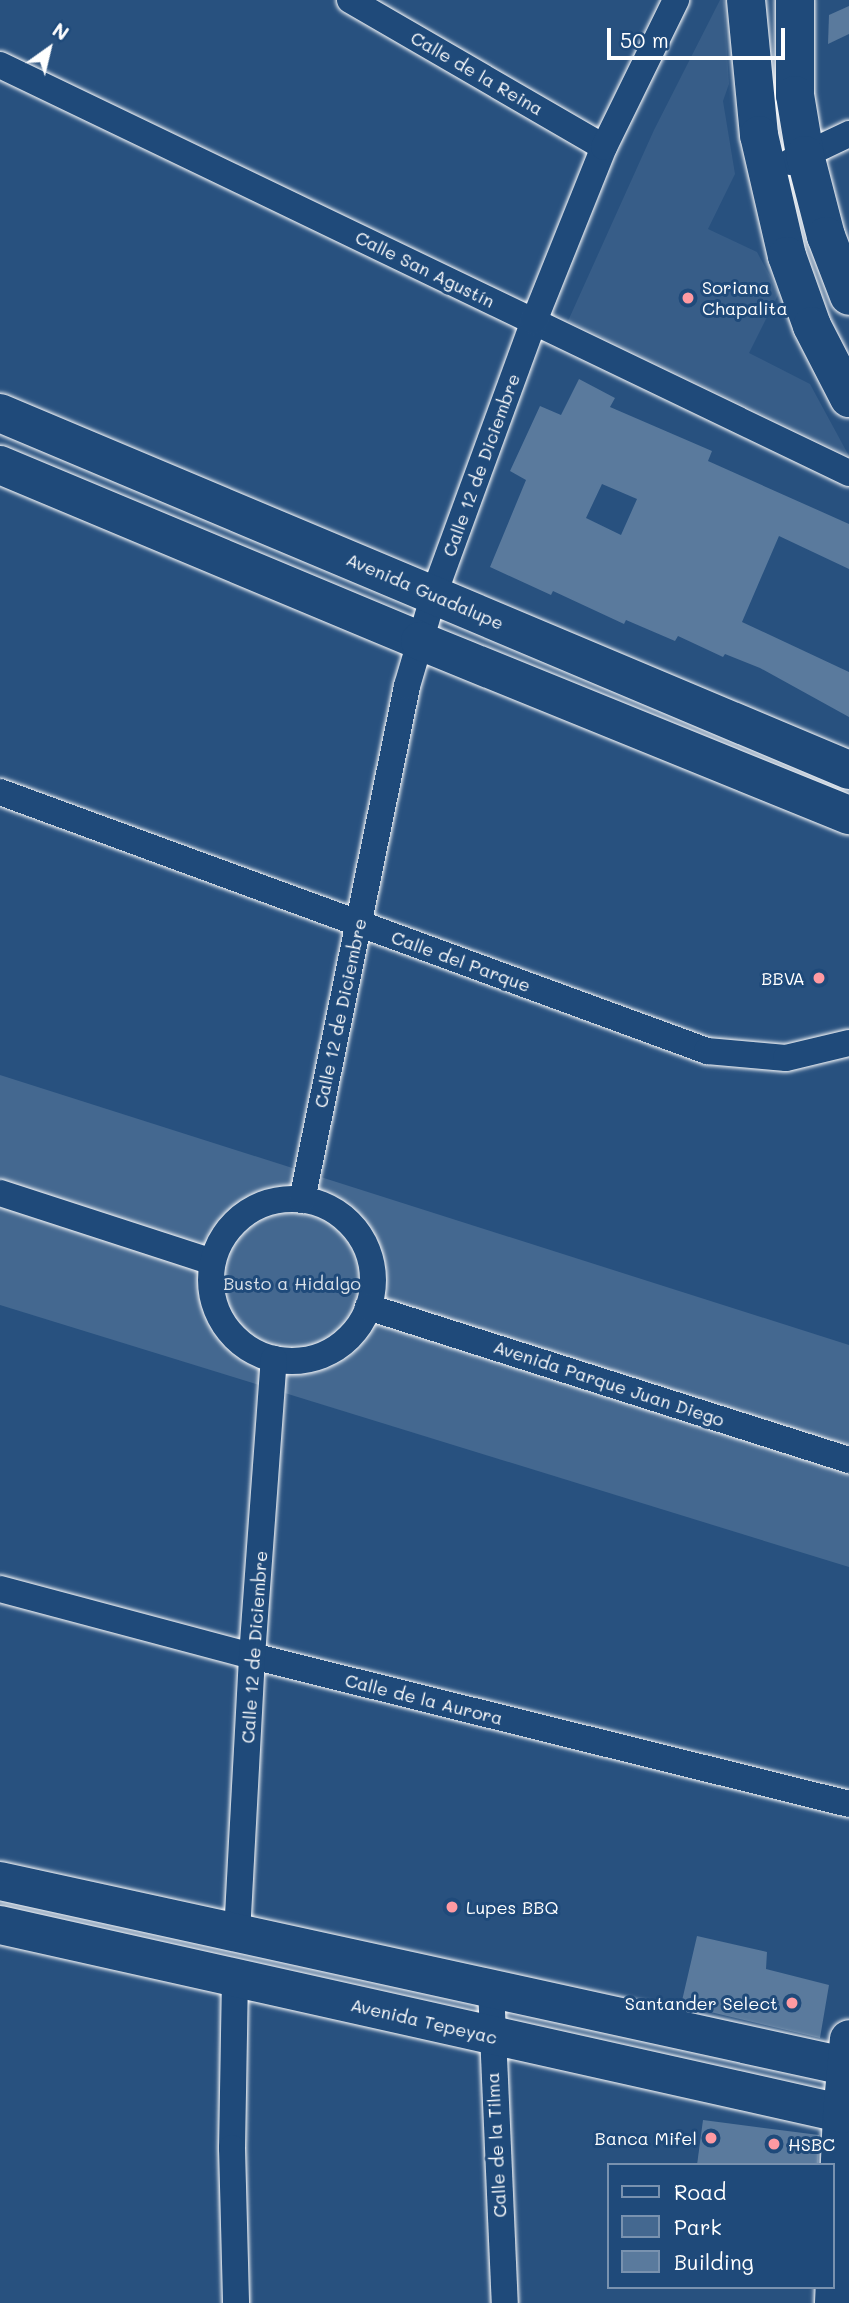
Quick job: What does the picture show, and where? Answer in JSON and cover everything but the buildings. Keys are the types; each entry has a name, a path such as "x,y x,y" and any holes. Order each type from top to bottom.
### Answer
{"street":[{"name":"Calle de la Reina","path":"351,0 604,147"},
{"name":"Calle 12 de Diciembre","path":"302,1200 407,687 434,594 534,321 604,147 676,0"},
{"path":"746,0 752,86 766,174 787,256 812,326 849,398"},
{"path":"795,0 795,95 805,155 826,236 849,296"},
{"name":"Calle San Agustín","path":"0,65 849,474"},
{"path":"766,174 849,134"},
{"name":"Avenida Guadalupe","path":"0,413 849,770"},
{"path":"0,465 420,641 849,815"},
{"name":"Calle del Parque","path":"0,792 707,1051 786,1058 849,1043"},
{"path":"0,1193 212,1262"},
{"path":"302,1200 336,1212 361,1238 372,1272 368,1307 356,1329 338,1347 307,1360 274,1359 242,1343 228,1331 212,1298 212,1262 227,1231 238,1219 268,1202 302,1200"},
{"name":"Avenida Parque Juan Diego","path":"368,1307 849,1460"},
{"name":"Calle 12 de Diciembre","path":"236,2303 232,2148 235,1977 245,1970 252,1956 248,1942 237,1934 252,1656 274,1359"},
{"name":"Calle de la Aurora","path":"0,1589 252,1656 849,1804"},
{"path":"0,1881 491,1988 848,2057 835,2286"},
{"name":"Avenida Tepeyac","path":"0,1925 491,2037 845,2114"},
{"name":"Calle de la Tilma","path":"491,1988 491,2037 505,2303"}],"shaded area":[{"path":"720,0 724,0 729,84 723,101 735,174 708,229 757,252 779,293 749,353 810,384 849,456 568,321 654,130"}],"green space":[{"name":"Busto a Hidalgo","path":"0,1075 849,1345 849,1567 0,1305"}],"place":[{"name":"Soriana Chapalita","path":"688,298"},
{"name":"BBVA","path":"819,978"},
{"name":"Lupes BBQ","path":"452,1907"},
{"name":"Santander Select","path":"792,2003"},
{"name":"Banca Mifel","path":"711,2138"},
{"name":"HSBC","path":"774,2144"}]}
